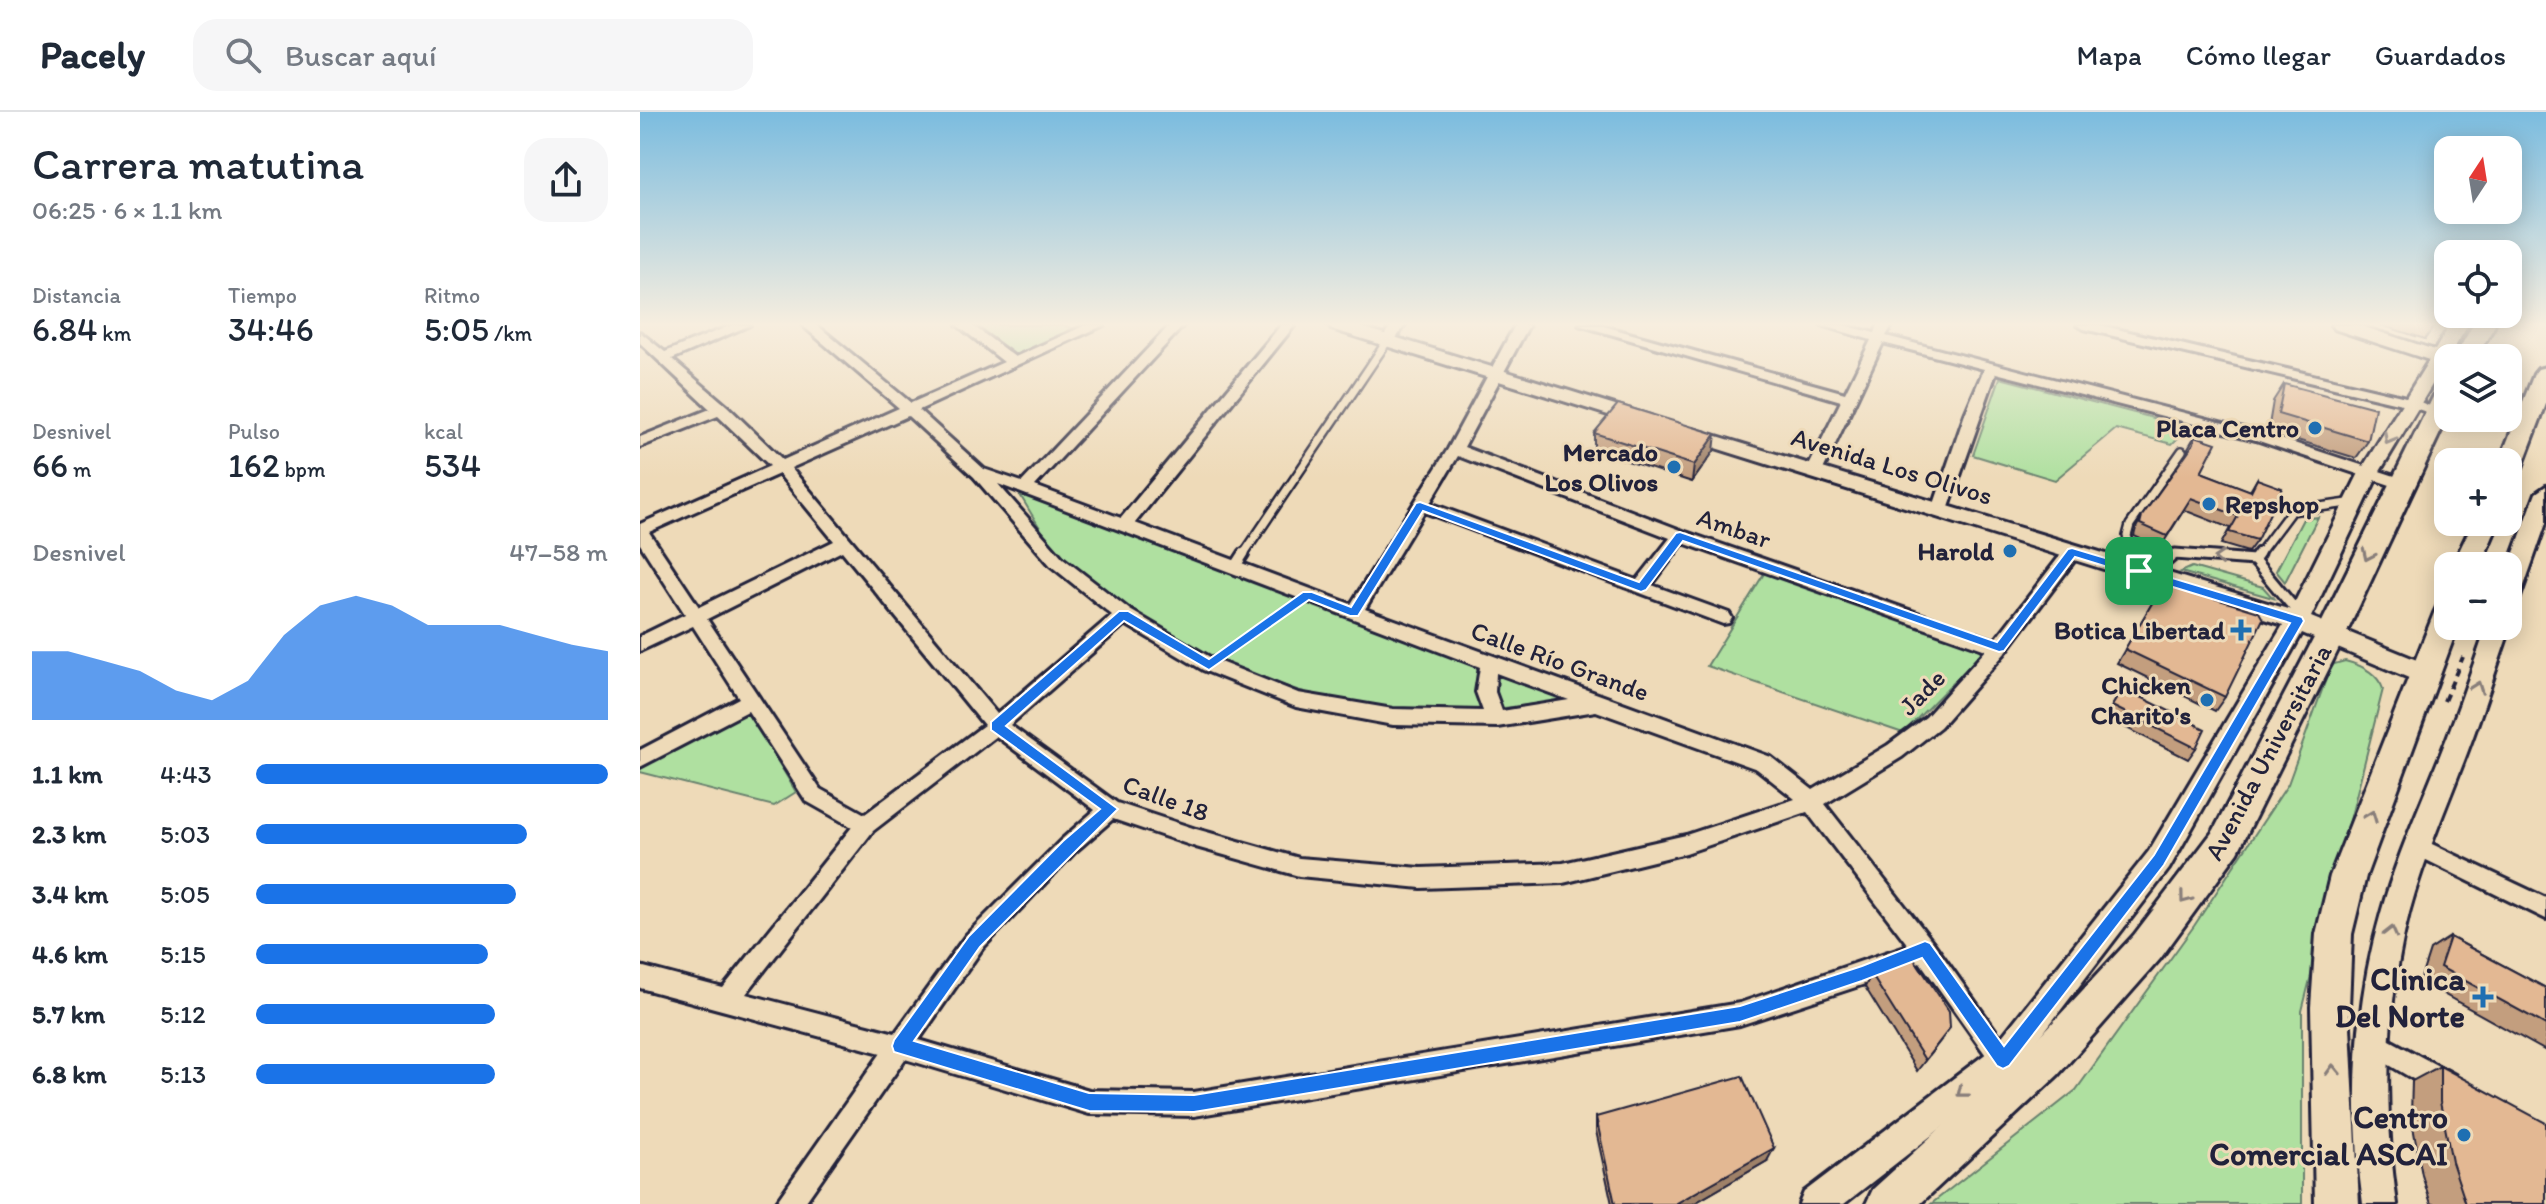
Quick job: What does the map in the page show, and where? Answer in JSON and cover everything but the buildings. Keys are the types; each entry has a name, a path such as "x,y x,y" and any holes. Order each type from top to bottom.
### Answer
{"main road":[{"path":"2517,448 2545,376"},
{"name":"Avenida Universitaria","path":"1888,1204 2044,1061 2147,947 2226,841 2331,634 2434,420"},
{"path":"2337,1204 2330,1007 2334,934 2348,876 2438,640"}],"street":[{"name":"Calle 18","path":"685,376 782,468 996,726 1110,809 1196,838 1299,867 1421,878 1563,873 1686,844 1811,802"},
{"path":"870,376 979,473 1057,562 1124,615 1209,665 1296,700 1393,717 1497,719 1596,703"},
{"path":"866,825 813,795 640,531 984,376"},
{"path":"1025,488 1129,376"},
{"path":"1124,526 1246,376"},
{"path":"1354,613 1455,449 1493,376"},
{"name":"Avenida Los Olivos","path":"1500,376 2072,552 2299,618 2425,674"},
{"path":"1768,376 1847,398"},
{"path":"1814,472 1859,376"},
{"path":"1940,510 1988,376"},
{"path":"2022,376 2261,437 2402,484"},
{"path":"2300,376 2410,402 2434,402"},
{"name":"Avenida Universitaria","path":"1816,1204 2003,1060 2159,860 2299,618 2369,473 2410,402 2432,376"},
{"path":"640,442 722,409"},
{"name":"Ambar","path":"1455,449 1680,536 1999,648"},
{"name":"Calle Río Grande","path":"979,473 1764,763 1781,772 1811,802 1925,949 2003,1060"},
{"path":"2522,561 2546,493"},
{"path":"1420,505 1723,618"},
{"path":"1641,587 1680,536"},
{"path":"640,644 846,542"},
{"name":"Jade","path":"1811,802 1895,751 1933,722 1999,648 2072,552"},
{"path":"728,999 866,825 996,726 1124,615"},
{"path":"2380,1204 2374,1134 2375,1044 2389,936 2417,846 2494,640"},
{"path":"1490,663 1483,685 1484,699 1497,719"},
{"path":"640,759 750,701"},
{"path":"788,1204 974,942 1068,846 1110,809"},
{"path":"2417,846 2546,909"},
{"path":"640,977 900,1046 1089,1102 1194,1104 1740,1014 1862,974 1925,949"},
{"path":"2375,1044 2467,1096"}],"lane":[{"path":"1235,567 1364,376"},
{"path":"2182,451 2130,525 2127,536 2145,573 2175,554 2254,560 2299,618"},
{"path":"2254,560 2291,511 2355,502"}],"path":[{"path":"1209,665 1307,595"}],"green space":[{"path":"2000,378 2192,428 2193,435 2184,432 2172,444 2116,429 2055,480 1973,455"},
{"path":"1017,490 1569,699 1482,710 1416,712 1350,704 1262,678 1178,638 1101,588 1058,553"},
{"path":"2318,517 2285,582 2276,571 2303,519"},
{"path":"2192,567 2263,587 2273,598 2181,572"},
{"path":"1765,572 1986,649 1903,733 1707,666"},
{"path":"2345,661 2368,670 2383,689 2302,1011 2302,1204 1931,1204 2076,1090 2194,926 2288,784 2329,671 2334,664"},
{"path":"747,709 796,792 774,806 640,772 640,767"}],"place":[{"name":"Placa Centro","path":"2315,428"},
{"name":"Mercado Los Olivos","path":"1674,467"},
{"name":"Repshop","path":"2209,504"},
{"name":"Harold","path":"2010,551"},
{"name":"Botica Libertad","path":"2241,630"},
{"name":"Chicken Charito's","path":"2207,700"},
{"name":"Clinica Del Norte","path":"2483,997"},
{"name":"Centro Comercial ASCAI","path":"2464,1135"}],"route":[{"path":"1420,505 1641,587 1680,536 1999,648 2072,552 2139,571 2297,621 2159,860 2003,1060 1925,949 1862,974 1740,1014 1194,1104 1089,1102 900,1046 974,942 1068,846 1110,809 996,726 1124,615 1209,665 1307,595 1354,613 1420,505"}]}
